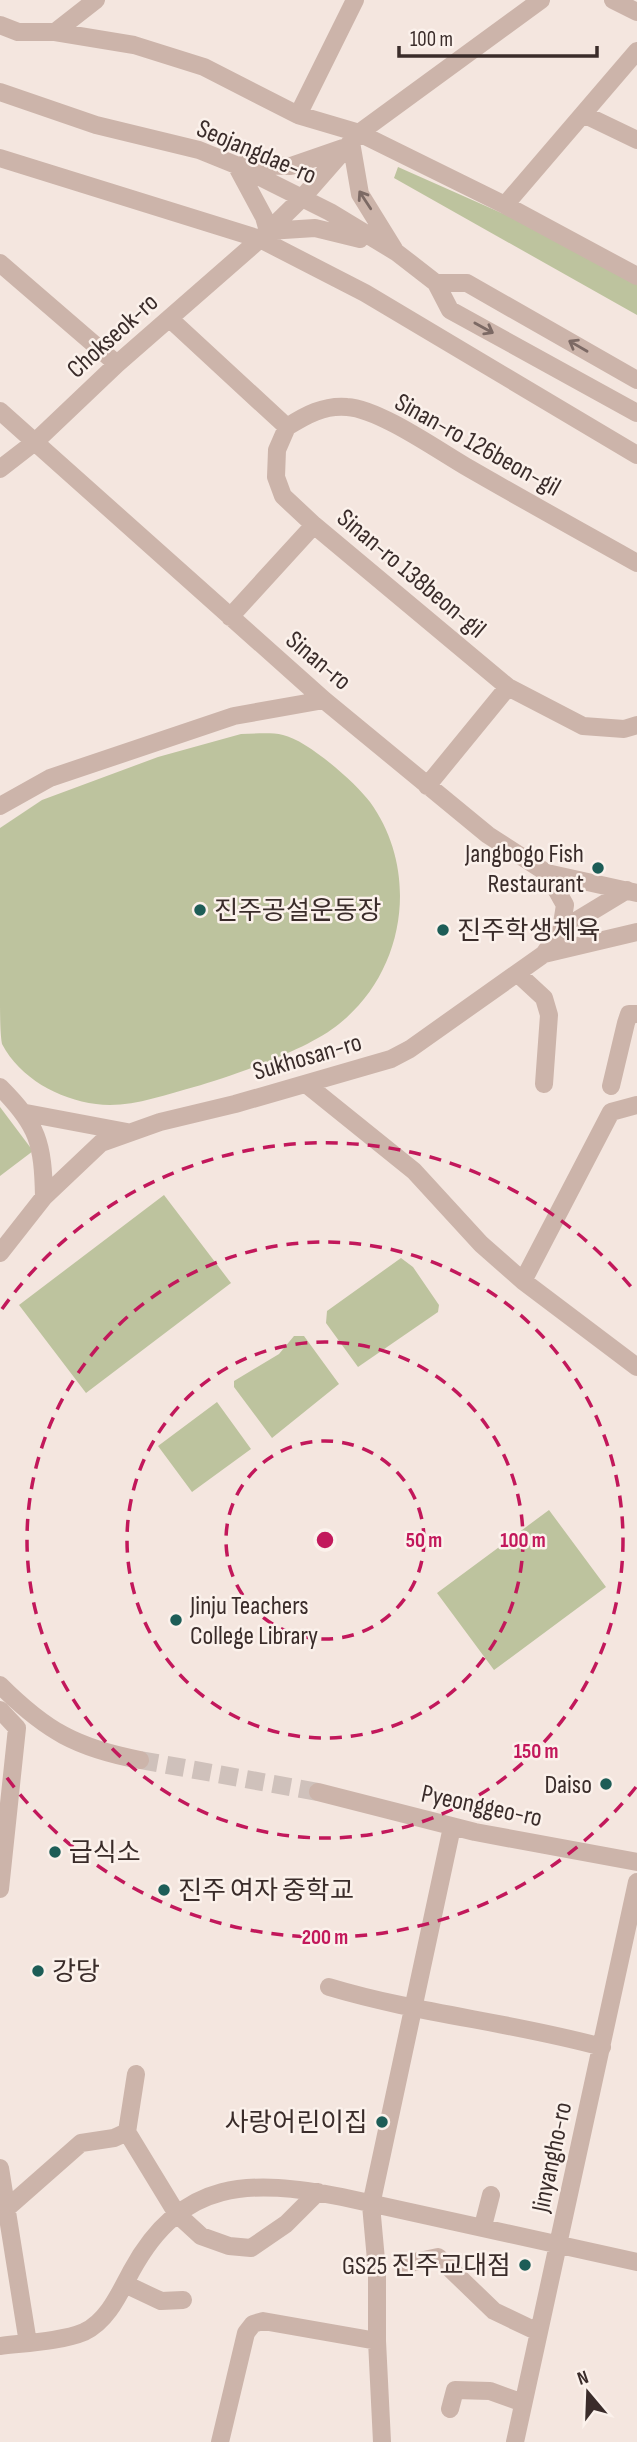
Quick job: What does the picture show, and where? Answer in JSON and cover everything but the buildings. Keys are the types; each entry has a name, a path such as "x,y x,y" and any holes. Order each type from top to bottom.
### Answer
{"street":[{"path":"55,32 96,0"},
{"name":"Chokseok-ro","path":"0,470 36,441 117,364 264,235 302,198 352,141 541,0"},
{"path":"613,0 637,12"},
{"path":"298,115 353,1"},
{"path":"0,25 18,32 55,32 134,45 204,67 352,141 505,205 637,276"},
{"path":"505,205 637,51"},
{"name":"Seojangdae-ro","path":"0,92 96,125 199,150 302,198 396,252 436,284 450,310 637,413"},
{"path":"583,114 637,140"},
{"path":"236,165 291,166 352,141"},
{"path":"352,141 360,194 396,252"},
{"path":"0,158 264,235 637,455"},
{"path":"236,165 261,210 264,235"},
{"path":"264,235 315,228 340,232 396,252"},
{"path":"0,263 117,364"},
{"path":"436,284 467,283 637,380"},
{"path":"170,318 288,427 277,450 276,477 282,496 314,526"},
{"name":"Sinan-ro 126beon-gil","path":"288,427 305,416 328,408 349,407 366,412 407,431 637,563"},
{"name":"Sinan-ro","path":"0,411 324,699 488,835 547,873 632,892"},
{"name":"Sinan-ro 138beon-gil","path":"230,617 314,526 508,687"},
{"path":"427,786 508,687 583,726 624,729 637,725"},
{"path":"0,806 50,778 234,716 324,699"},
{"path":"547,873 565,905 561,930"},
{"name":"Sukhosan-ro","path":"0,1253 44,1197 100,1143 127,1132 391,1059 410,1049 544,954 561,930 632,892"},
{"path":"544,954 637,932"},
{"path":"517,973 544,998 549,1015 544,1084"},
{"path":"611,1086 625,1023 629,1014 637,1014"},
{"path":"306,1084 414,1171 481,1244 523,1281 637,1367"},
{"path":"0,1087 26,1113 40,1150 44,1197"},
{"path":"523,1281 611,1112 637,1105"},
{"path":"26,1113 127,1132"},
{"path":"0,1685 30,1714 71,1741 98,1752 140,1760"},
{"path":"0,1710 17,1728 5,1800 0,1889"},
{"name":"Pyeonggeo-ro","path":"318,1792 452,1827 637,1862"},
{"path":"382,2442 377,2271 371,2205 452,1827"},
{"name":"Jinyangho-ro","path":"514,2442 637,1882"},
{"path":"329,1987 411,2010 546,2031 602,2047"},
{"path":"136,2074 127,2132 177,2214 201,2236 229,2246 251,2248 286,2224 318,2192"},
{"path":"6,2209 81,2143 114,2138 127,2132"},
{"path":"0,2168 28,2343"},
{"path":"0,2346 83,2332 101,2320 142,2252 177,2214 206,2194 255,2185 318,2192 483,2226 637,2262"},
{"path":"483,2226 491,2194"},
{"path":"405,2264 438,2257 494,2311 538,2332"},
{"path":"125,2284 161,2301 183,2300"},
{"path":"220,2442 246,2333 253,2324 262,2322 377,2341"},
{"path":"450,2409 455,2390 490,2391 523,2403"}],"green space":[{"path":"398,167 616,264 637,276 637,315 394,178"},
{"name":"진주공설운동장","path":"241,734 278,734 305,745 342,773 363,794 386,829 396,858 400,889 398,919 391,949 379,977 362,1002 339,1024 309,1043 249,1069 120,1105 96,1104 54,1092 19,1067 2,1044 0,828 42,800 158,757"},
{"path":"0,1107 33,1151 0,1176"},
{"path":"164,1195 231,1283 86,1393 19,1305"},
{"path":"401,1258 413,1267 439,1305 438,1312 358,1367 326,1323 327,1311"},
{"path":"294,1336 304,1336 339,1384 272,1438 234,1387 234,1381 279,1354"},
{"path":"217,1402 251,1449 192,1492 158,1446"},
{"path":"549,1510 606,1587 494,1670 437,1593"}],"tunnel":[{"path":"140,1760 318,1792"}],"place":[{"name":"Jangbogo Fish Restaurant","path":"598,868"},
{"name":"진주공설운동장","path":"200,910"},
{"name":"진주학생체육","path":"443,930"},
{"name":"Jinju Teachers College Library","path":"176,1620"},
{"name":"Daiso","path":"606,1784"},
{"name":"급식소","path":"55,1852"},
{"name":"진주 여자 중학교","path":"164,1890"},
{"name":"강당","path":"38,1971"},
{"name":"사랑어린이집","path":"382,2122"},
{"name":"GS25 진주교대점","path":"525,2265"}]}
